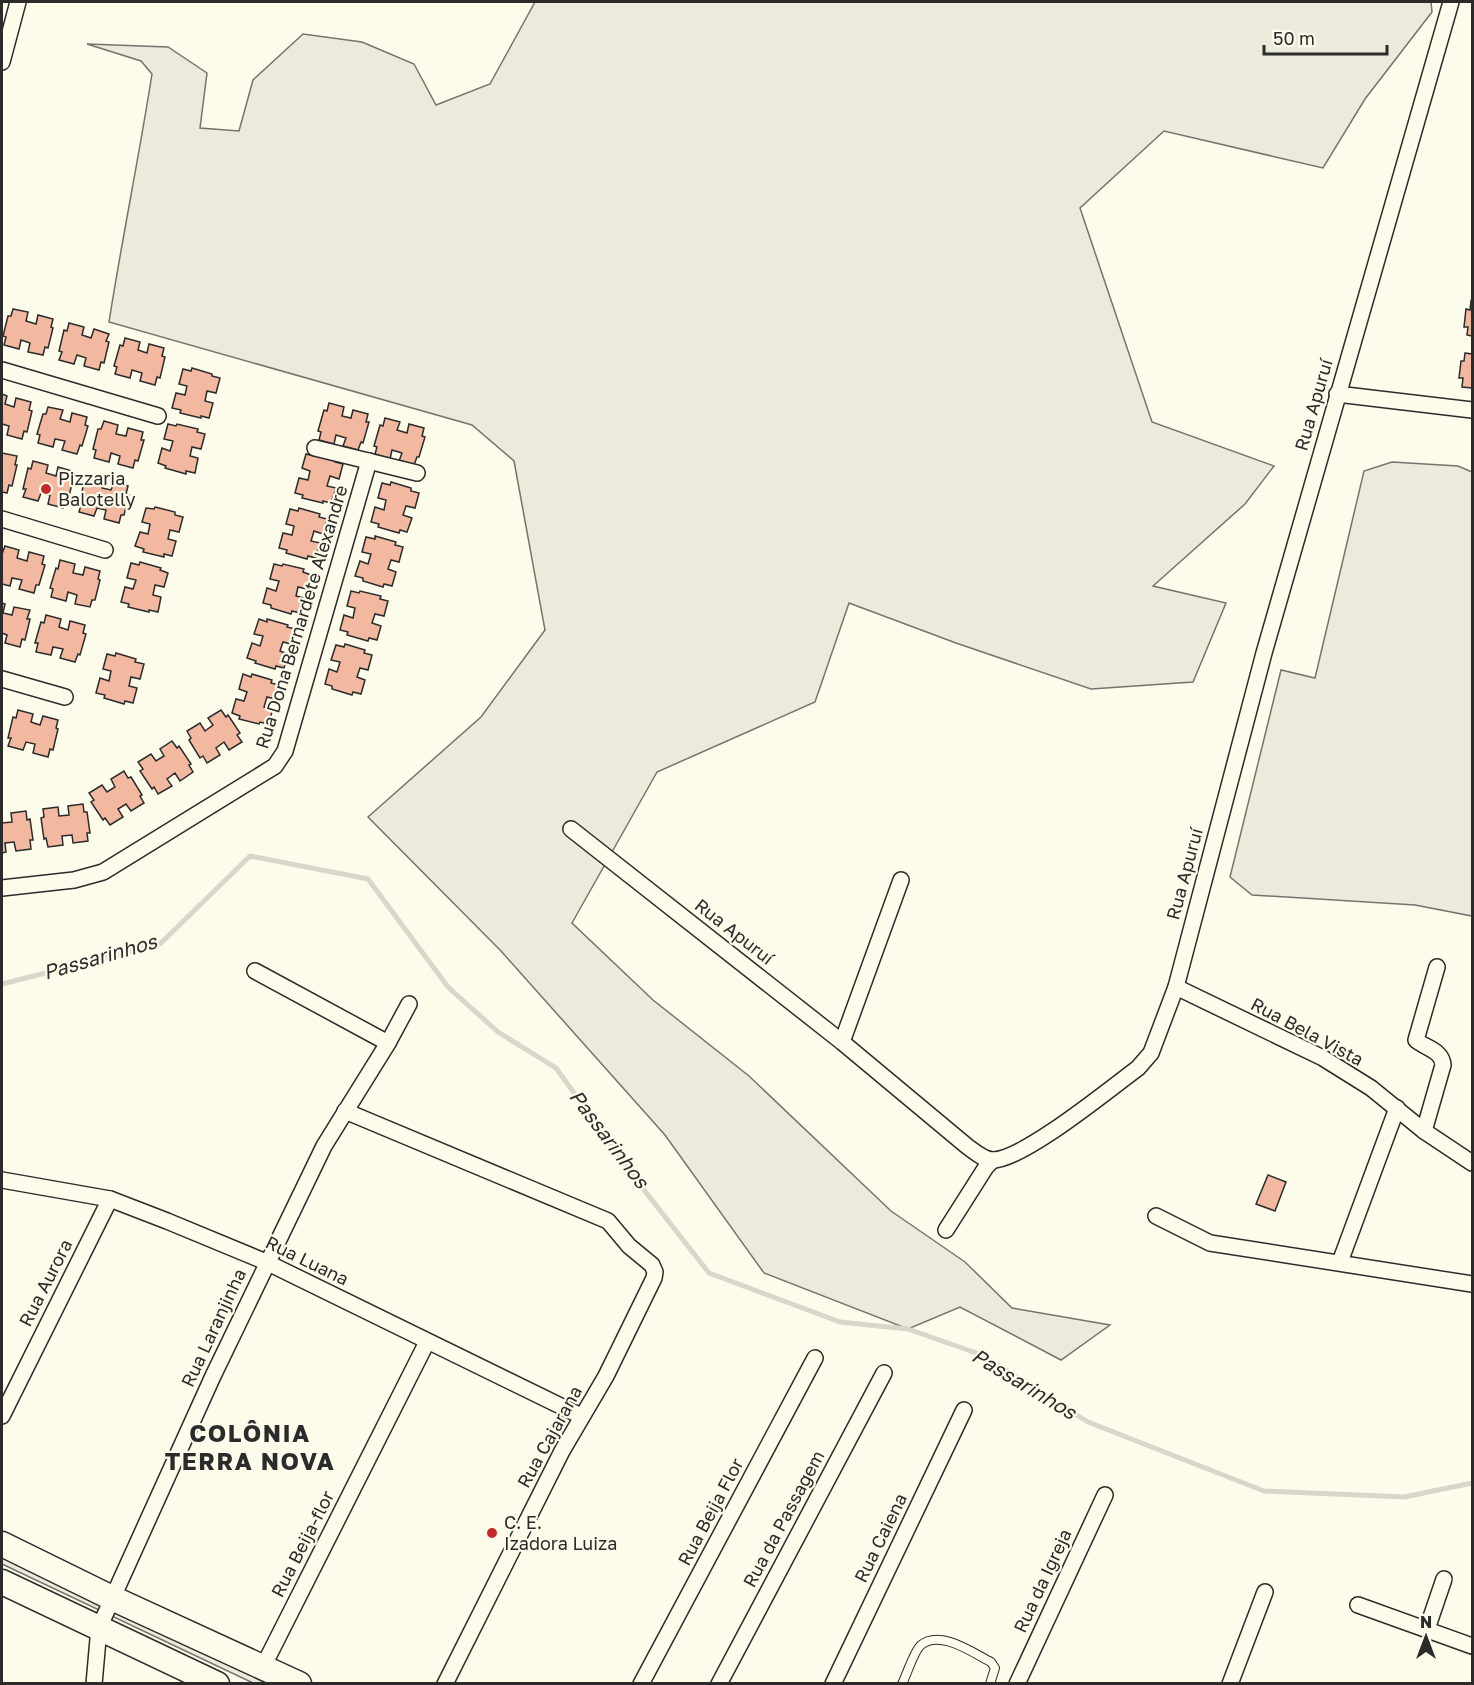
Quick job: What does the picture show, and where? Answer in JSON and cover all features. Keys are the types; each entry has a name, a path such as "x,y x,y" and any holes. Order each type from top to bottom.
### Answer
{"main road":[{"path":"2,1544 112,1598 299,1683"},
{"path":"2,1582 217,1683"}],"street":[{"path":"2,62 18,2"},
{"name":"Rua Apuruí","path":"571,829 842,1042 980,1155 993,1160 1014,1154 1035,1142 1138,1068 1151,1053 1176,987 1264,653 1451,2"},
{"path":"2,370 158,416"},
{"path":"1337,394 1473,410"},
{"path":"315,448 417,473"},
{"name":"Rua Dona Bernardete Alexandre","path":"2,888 74,880 103,872 275,766 285,752 369,461"},
{"path":"2,519 105,550"},
{"path":"2,679 65,697"},
{"path":"842,1042 901,880"},
{"path":"1424,1131 1443,1065 1442,1058 1437,1053 1416,1040 1437,967"},
{"path":"255,971 388,1043"},
{"name":"Rua Bela Vista","path":"1176,987 1323,1058 1371,1088 1424,1131 1473,1163"},
{"name":"Rua Laranjinha","path":"94,1683 99,1628 266,1262 324,1146 388,1043 409,1004"},
{"path":"1340,1262 1397,1108"},
{"name":"Rua Cajarana","path":"345,1111 608,1221 629,1246 652,1265 655,1272 606,1376 581,1416 445,1683"},
{"path":"946,1230 986,1167 993,1160"},
{"name":"Rua Luana","path":"2,1180 54,1191 110,1199 266,1262 581,1416"},
{"name":"Rua Aurora","path":"2,1416 110,1199"},
{"path":"1156,1216 1210,1243 1473,1284"},
{"name":"Rua Beija-flor","path":"263,1667 427,1342"},
{"name":"Rua Beija Flor","path":"640,1683 815,1358"},
{"name":"Rua da Passagem","path":"719,1683 884,1373"},
{"name":"Rua Caiena","path":"833,1683 964,1410"},
{"name":"Rua da Igreja","path":"1017,1683 1105,1496"},
{"path":"1427,1629 1444,1579"},
{"path":"1230,1683 1265,1592"},
{"path":"1358,1605 1473,1646"}],"lane":[{"path":"902,1683 920,1646 932,1640 942,1639 991,1662 995,1668 990,1683"}],"shaded area":[{"path":"535,2 1431,2 1432,12 1365,99 1323,168 1164,131 1080,208 1152,422 1274,466 1245,504 1153,586 1226,603 1193,682 1091,689 956,643 849,603 815,702 657,772 572,923 653,1000 749,1076 891,1211 965,1262 1012,1308 1110,1325 1061,1360 960,1307 908,1329 764,1273 665,1135 501,951 368,817 481,717 545,630 514,461 472,425 109,322 152,74 141,61 87,44 168,47 207,73 200,128 239,131 253,80 303,34 362,42 414,64 436,105 490,84"},
{"path":"1392,462 1458,466 1472,472 1472,916 1415,905 1252,895 1230,877 1281,670 1315,678 1364,471"},
{"path":"2,1549 283,1683 253,1683 2,1564"}],"building":[{"path":"1471,301 1472,336 1467,335 1468,327 1464,327 1466,309 1470,310"},
{"path":"13,309 28,312 26,321 36,324 38,315 53,319 48,348 45,347 43,355 28,352 30,343 21,340 19,349 4,345 6,337 3,336 8,316 11,316"},
{"path":"69,323 84,327 82,335 91,338 94,329 109,334 104,363 101,362 99,370 84,366 86,358 77,355 74,364 59,360 64,330 67,331"},
{"path":"125,338 140,342 138,350 147,353 149,344 164,348 162,356 165,357 160,378 157,377 155,385 140,381 142,373 132,370 130,378 115,374 117,367 114,366 120,345 123,346"},
{"path":"1465,353 1472,354 1472,388 1462,387 1463,378 1459,378 1461,361 1464,361"},
{"path":"192,368 220,378 216,393 207,391 205,401 213,403 209,418 180,413 181,410 172,408 176,393 185,395 187,386 179,384 183,369 191,371"},
{"path":"2,394 7,396 5,404 14,407 16,398 31,402 29,410 32,411 27,432 24,431 22,439 7,435 9,426 2,424"},
{"path":"329,403 344,407 342,416 351,418 353,410 368,414 366,422 369,422 363,443 361,442 358,450 343,446 346,438 336,435 334,444 319,440 321,432 318,431 324,410 327,411"},
{"path":"48,407 63,410 60,419 70,422 72,413 87,417 85,425 88,426 77,454 62,450 65,441 55,439 53,447 38,443 40,435 37,434 43,414 46,414"},
{"path":"385,418 400,422 397,430 407,433 409,424 424,428 422,436 425,437 414,465 399,461 402,453 392,450 390,459 375,454 377,447 374,446 380,425 383,426"},
{"path":"104,421 118,425 116,434 126,436 128,428 143,432 141,440 144,440 138,461 135,460 133,468 118,464 120,456 111,453 109,462 94,458 96,450 93,449 98,429 101,429"},
{"path":"168,424 198,429 197,432 205,434 201,449 192,447 190,456 198,458 195,473 186,471 186,474 165,468 166,466 158,463 162,448 170,451 173,441 164,439"},
{"path":"2,453 17,456 12,486 9,485 7,493 2,492"},
{"path":"315,453 343,464 339,479 330,476 327,486 336,488 331,503 302,498 303,495 295,493 299,478 308,480 310,471 302,468 306,454 314,456"},
{"path":"33,461 48,465 46,473 56,476 58,467 72,471 71,479 73,480 68,500 65,500 63,508 48,504 50,495 41,493 38,501 23,497 28,468 31,469"},
{"path":"89,475 104,479 102,488 111,490 114,482 128,486 126,494 129,495 124,515 121,515 119,523 104,519 106,510 97,508 94,516 79,512 84,483 87,484"},
{"path":"391,482 419,493 415,508 406,506 403,515 412,518 407,532 400,530 399,533 378,527 379,524 371,522 375,507 384,510 386,500 378,498 382,483 390,485"},
{"path":"155,507 175,512 175,515 183,517 179,532 170,530 168,539 176,541 172,556 164,554 164,557 143,552 144,549 135,546 140,532 148,534 150,524 142,522 146,508 154,509"},
{"path":"299,508 320,514 319,517 327,519 323,534 314,531 311,541 320,543 316,558 308,556 307,559 286,553 287,550 279,548 283,533 292,535 294,526 286,524 290,509 298,511"},
{"path":"375,536 396,542 395,545 403,547 399,562 391,560 388,569 396,572 392,586 384,584 383,587 355,576 360,561 368,564 371,554 362,552 366,537 375,539"},
{"path":"5,546 19,550 17,558 27,561 29,552 44,556 42,564 45,565 34,593 19,589 22,580 12,578 10,586 2,584 2,554"},
{"path":"60,560 75,564 73,573 83,575 85,567 100,571 95,600 92,600 90,607 75,604 77,595 68,592 66,601 51,597 53,589 50,588"},
{"path":"140,562 161,568 160,570 168,573 164,587 155,585 153,595 161,597 158,612 128,607 129,604 121,602 125,587 133,589 136,580 127,578 131,563 139,565"},
{"path":"274,564 304,569 303,572 311,575 307,589 298,587 296,596 304,598 300,613 292,611 291,614 263,603 267,588 276,591 279,581 270,579"},
{"path":"351,591 381,596 380,599 388,601 384,616 375,614 372,623 381,626 377,640 369,638 368,641 347,635 348,632 340,630 344,615 353,618 355,608 347,606"},
{"path":"2,603 5,604 3,613 12,615 14,607 30,610 25,640 22,639 20,647 5,643 7,635 2,633"},
{"path":"46,615 61,619 59,627 68,630 70,621 85,625 83,633 86,634 80,655 78,654 75,662 60,658 63,649 53,647 51,655 36,652 38,643 35,643 41,622 44,623"},
{"path":"259,619 267,622 267,619 295,629 291,644 283,642 280,651 288,654 284,668 276,666 275,669 247,658 252,643 260,646 263,636 254,634"},
{"path":"345,644 365,650 364,653 372,655 368,670 360,668 357,677 365,680 361,694 353,692 352,695 332,689 332,686 325,684 329,669 337,672 340,662 331,660 336,645 344,647"},
{"path":"116,653 144,664 140,679 131,677 129,686 137,688 133,703 125,701 124,704 96,693 100,678 109,681 111,671 103,669 107,654 115,656"},
{"path":"243,674 251,677 252,674 272,680 271,683 279,685 275,699 267,697 264,707 273,709 268,724 239,719 240,716 232,713 236,699 244,701 247,692 239,689"},
{"path":"18,710 33,714 31,722 40,725 43,716 58,720 53,750 50,749 48,757 33,753 35,744 26,742 23,750 8,746 13,717 16,718"},
{"path":"221,710 226,717 228,715 240,733 237,735 242,742 229,750 224,742 216,748 220,755 207,763 203,756 200,758 189,740 191,738 187,731 200,723 205,731 213,725 208,718"},
{"path":"172,741 177,748 179,746 191,764 189,765 193,772 180,781 175,773 167,779 172,786 158,794 140,771 143,769 138,762 151,754 156,761 164,756 160,749"},
{"path":"124,771 128,778 131,777 144,803 131,811 126,804 118,809 123,817 110,825 105,818 103,820 91,802 94,800 89,793 102,785 107,792 115,787 111,779"},
{"path":"83,804 84,812 87,812 90,833 87,833 88,841 73,843 72,835 62,836 63,845 48,847 46,838 44,839 41,818 44,817 43,809 58,807 59,816 69,815 68,806"},
{"path":"26,811 27,820 30,819 33,840 30,840 31,849 16,851 14,842 5,843 6,852 2,853 2,823 12,822 11,813"},
{"path":"1268,1175 1286,1182 1275,1211 1256,1204"}],"waterway":[{"name":"Passarinhos","path":"2,984 160,944 250,856 368,879 448,987 498,1032 556,1068 641,1186 709,1273 840,1322 908,1329 982,1355 1088,1422 1264,1491 1404,1497 1472,1483"}],"place":[{"name":"Pizzaria Balotelly","path":"46,489"},
{"name":"C. E. Izadora Luiza","path":"492,1533"}],"district":[{"name":"COLÔNIA TERRA NOVA","path":"250,1448"}]}
